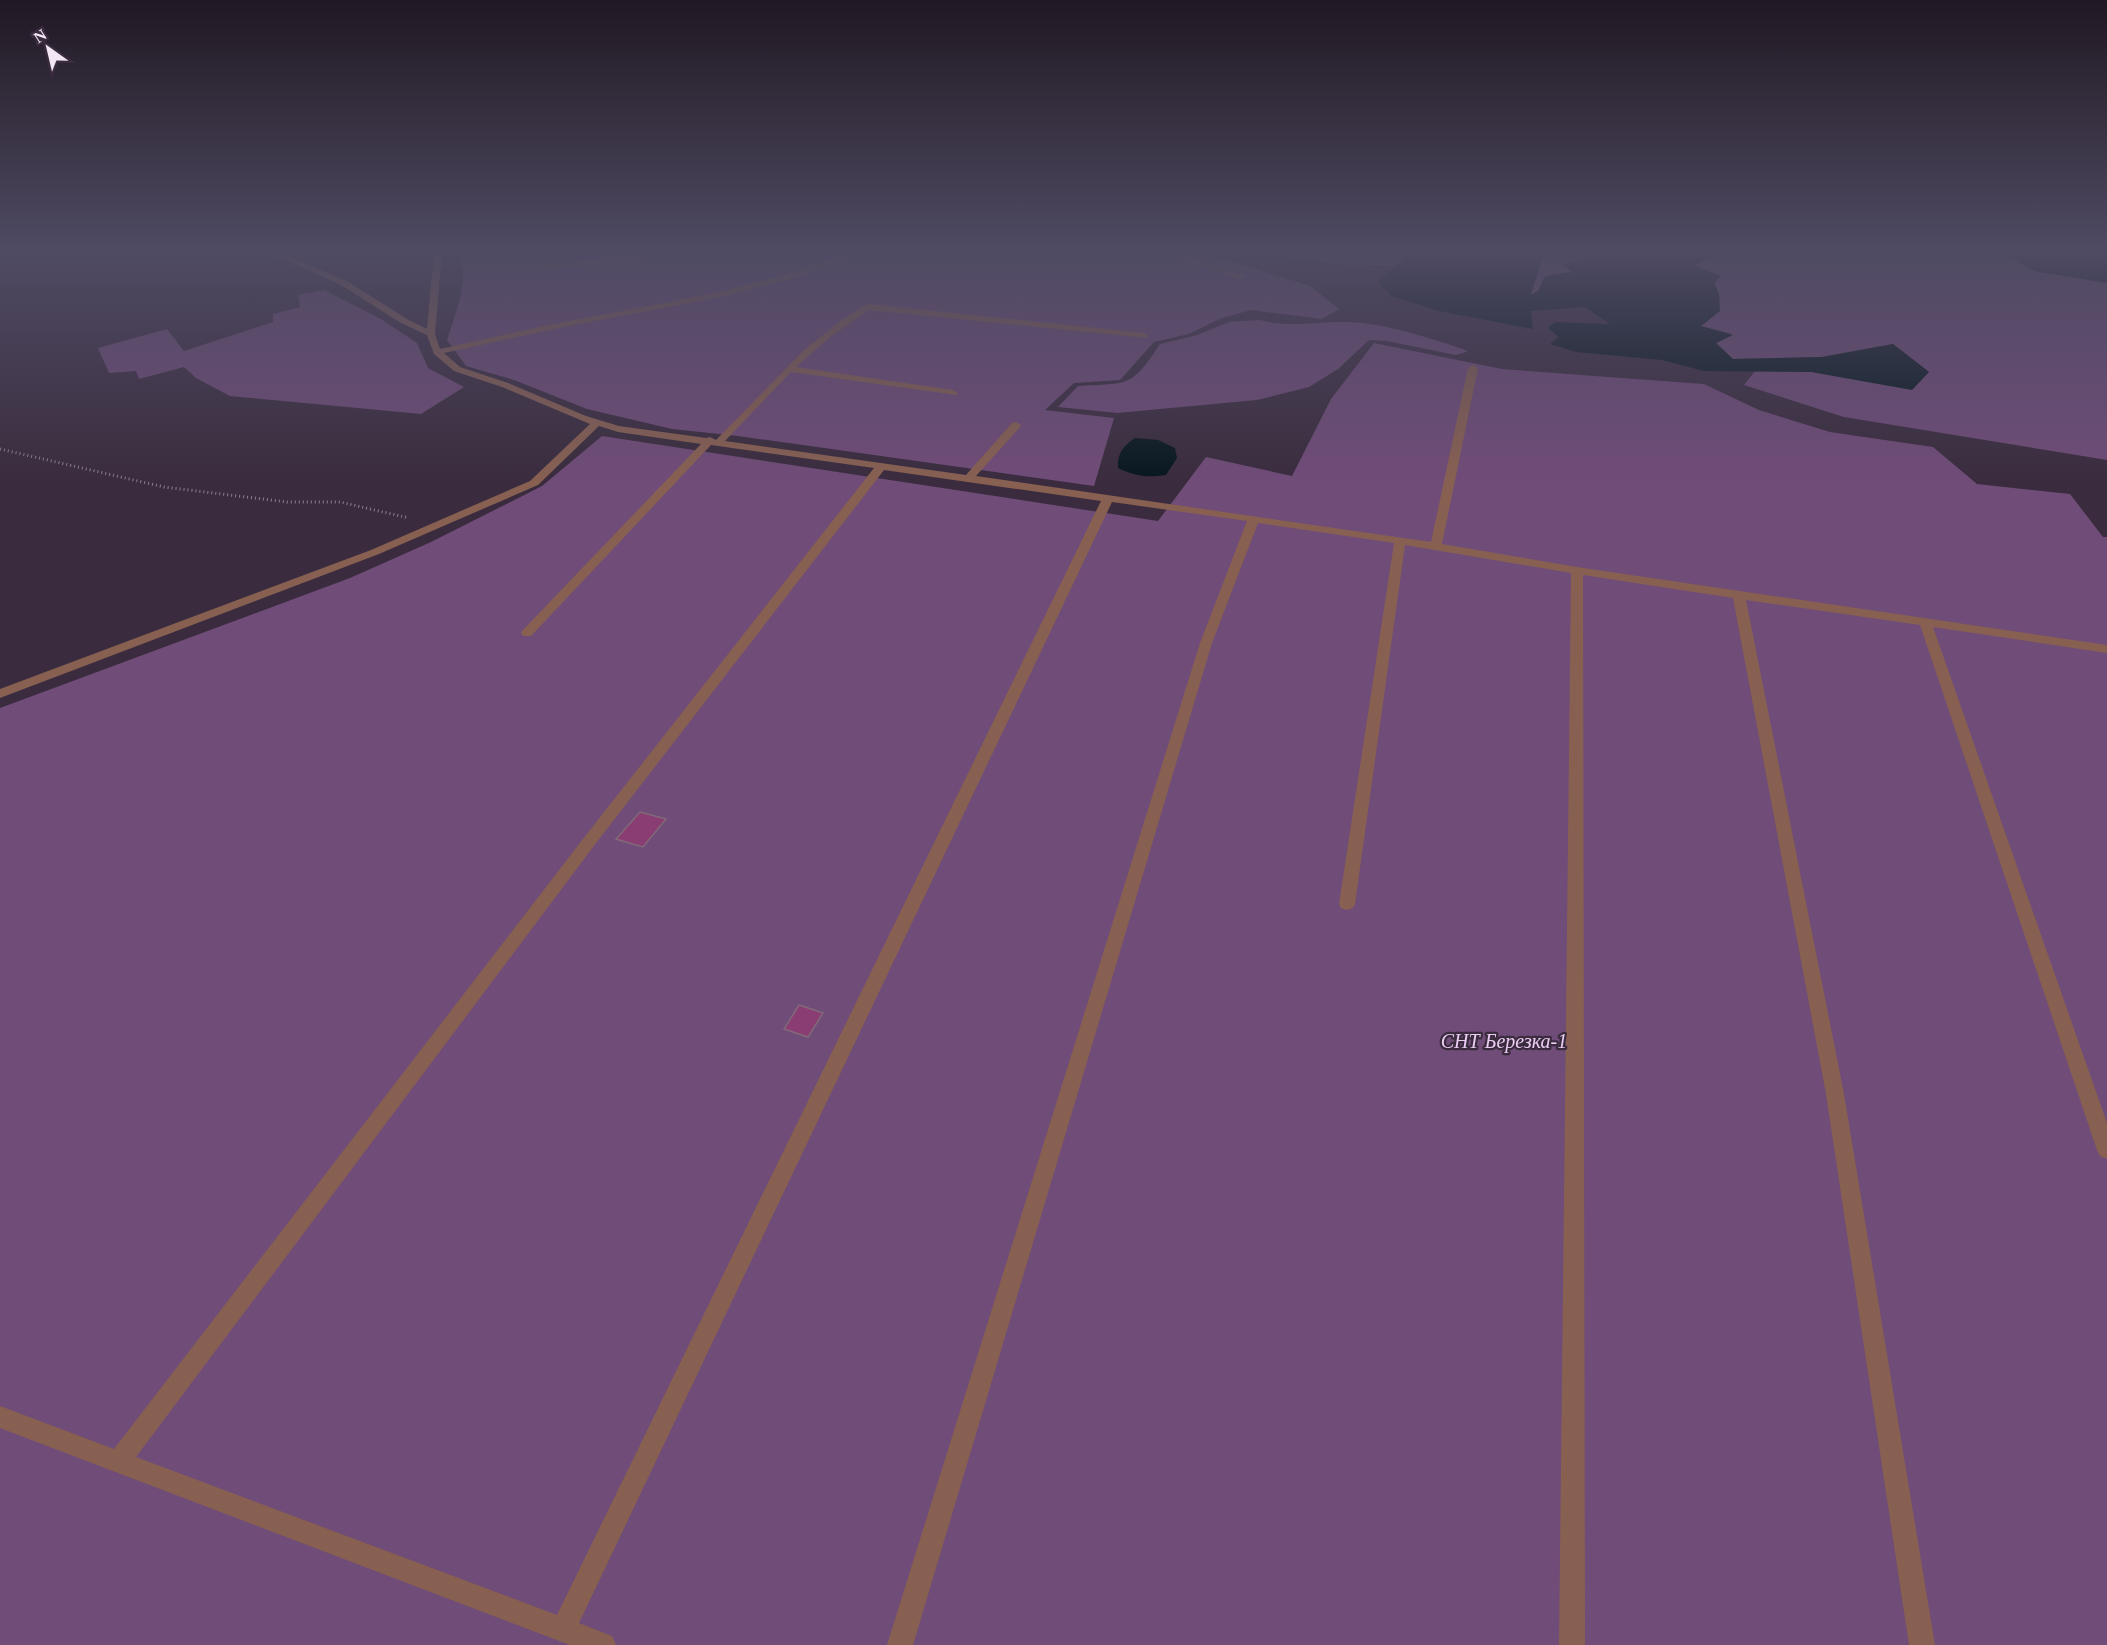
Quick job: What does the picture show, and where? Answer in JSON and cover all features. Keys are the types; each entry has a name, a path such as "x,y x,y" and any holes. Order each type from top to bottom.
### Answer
{"street":[{"path":"420,329 431,334"},
{"path":"431,329 437,352 458,369 618,429 1254,519 1436,546 1577,572 2107,649"},
{"path":"437,352 545,329"},
{"path":"527,633 715,441 789,369 836,329"},
{"path":"1075,329 1144,336"},
{"path":"1436,546 1473,368"},
{"path":"789,369 954,393"},
{"path":"0,694 364,556 534,483 597,423"},
{"path":"969,478 1016,425"},
{"path":"118,1462 581,852 882,465"},
{"path":"563,1630 1108,498"},
{"path":"900,1645 1203,654 1254,519"},
{"path":"1347,904 1400,541"},
{"path":"1572,1645 1577,572"},
{"path":"1739,595 1835,1094 1922,1645"},
{"path":"1925,622 2107,1150"},
{"path":"0,1417 603,1645"}],"path":[{"path":"0,449 164,487 286,502 340,502 440,525"}],"green space":[{"path":"167,329 184,351 252,329 396,329 417,343 428,368 464,387 421,414 230,396 196,378 184,367 139,379 136,371 109,373 98,348"},
{"path":"451,329 1199,329 1189,334 1154,342 1120,380 1074,383 1045,410 1114,418 1094,486 738,436 672,429 587,409 514,380 466,366 447,340"},
{"path":"1212,329 1395,329 1468,351 1456,355 1387,341 1369,340 1338,369 1309,387 1257,400 1117,413 1058,407 1078,386 1119,383 1127,380 1142,369 1160,344"},
{"path":"1711,329 2107,329 2107,460 1844,417 1744,385 1756,370 1929,372 1893,344 1822,357 1733,359 1716,343 1732,334"},
{"name":"СНТ Березка-1","path":"1374,343 1502,369 1704,384 1759,410 1830,432 1933,447 1977,484 2070,494 2103,537 2107,537 2107,1645 0,1645 0,708 350,578 431,542 542,486 602,436 1158,521 1206,457 1292,476 1331,399"}],"shaded area":[{"path":"1549,329 1711,329 1733,335 1716,343 1733,359 1822,357 1893,344 1929,372 1912,390 1811,372 1704,371 1662,360 1576,352 1550,344 1559,337"},
{"path":"1135,438 1158,440 1175,448 1177,458 1166,475 1141,476 1118,468 1122,451"}],"building":[{"path":"640,812 666,819 643,847 616,839"},
{"path":"799,1005 823,1013 808,1037 784,1029"}]}
